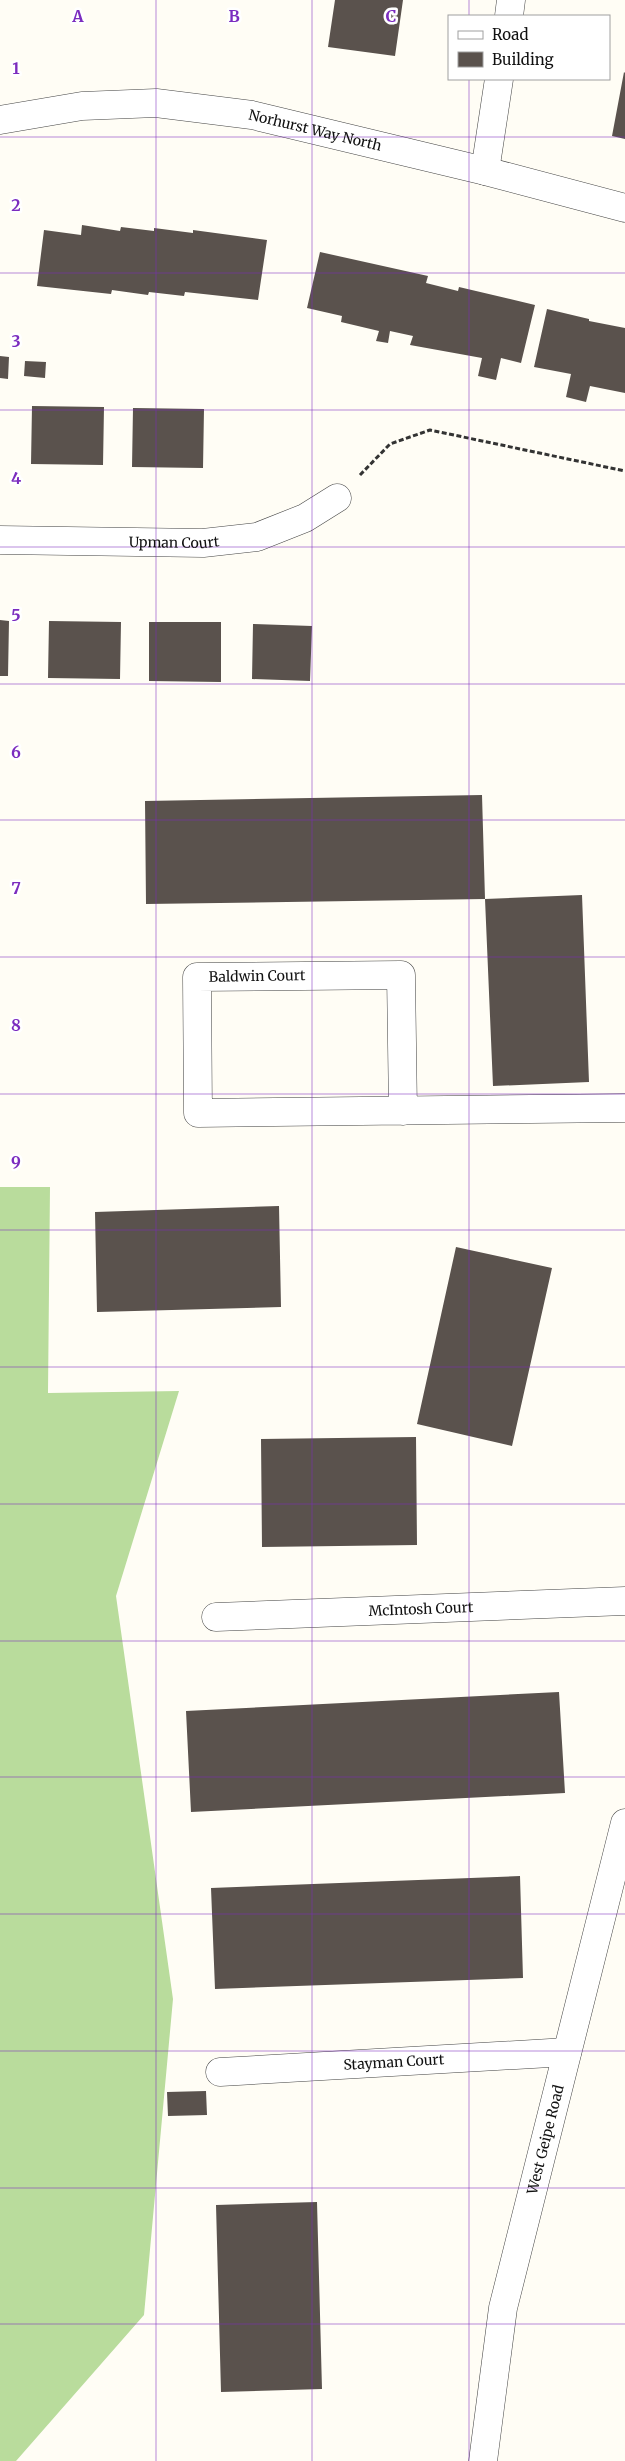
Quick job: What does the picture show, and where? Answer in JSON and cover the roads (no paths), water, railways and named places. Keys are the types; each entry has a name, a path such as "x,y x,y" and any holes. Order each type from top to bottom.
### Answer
{"street":[{"path":"509,15 511,0"},
{"path":"485,171 499,80"},
{"name":"Norhurst Way North","path":"0,120 82,106 156,103 252,115 485,171 625,208"},
{"name":"Upman Court","path":"0,540 204,543 257,537 305,518 337,498"},
{"name":"Baldwin Court","path":"403,1111 401,975 197,977 198,1113 403,1111 625,1108"},
{"name":"McIntosh Court","path":"216,1617 625,1601"},
{"name":"West Geipe Road","path":"483,2461 503,2308 625,1822"},
{"name":"Stayman Court","path":"220,2072 567,2052"}]}
